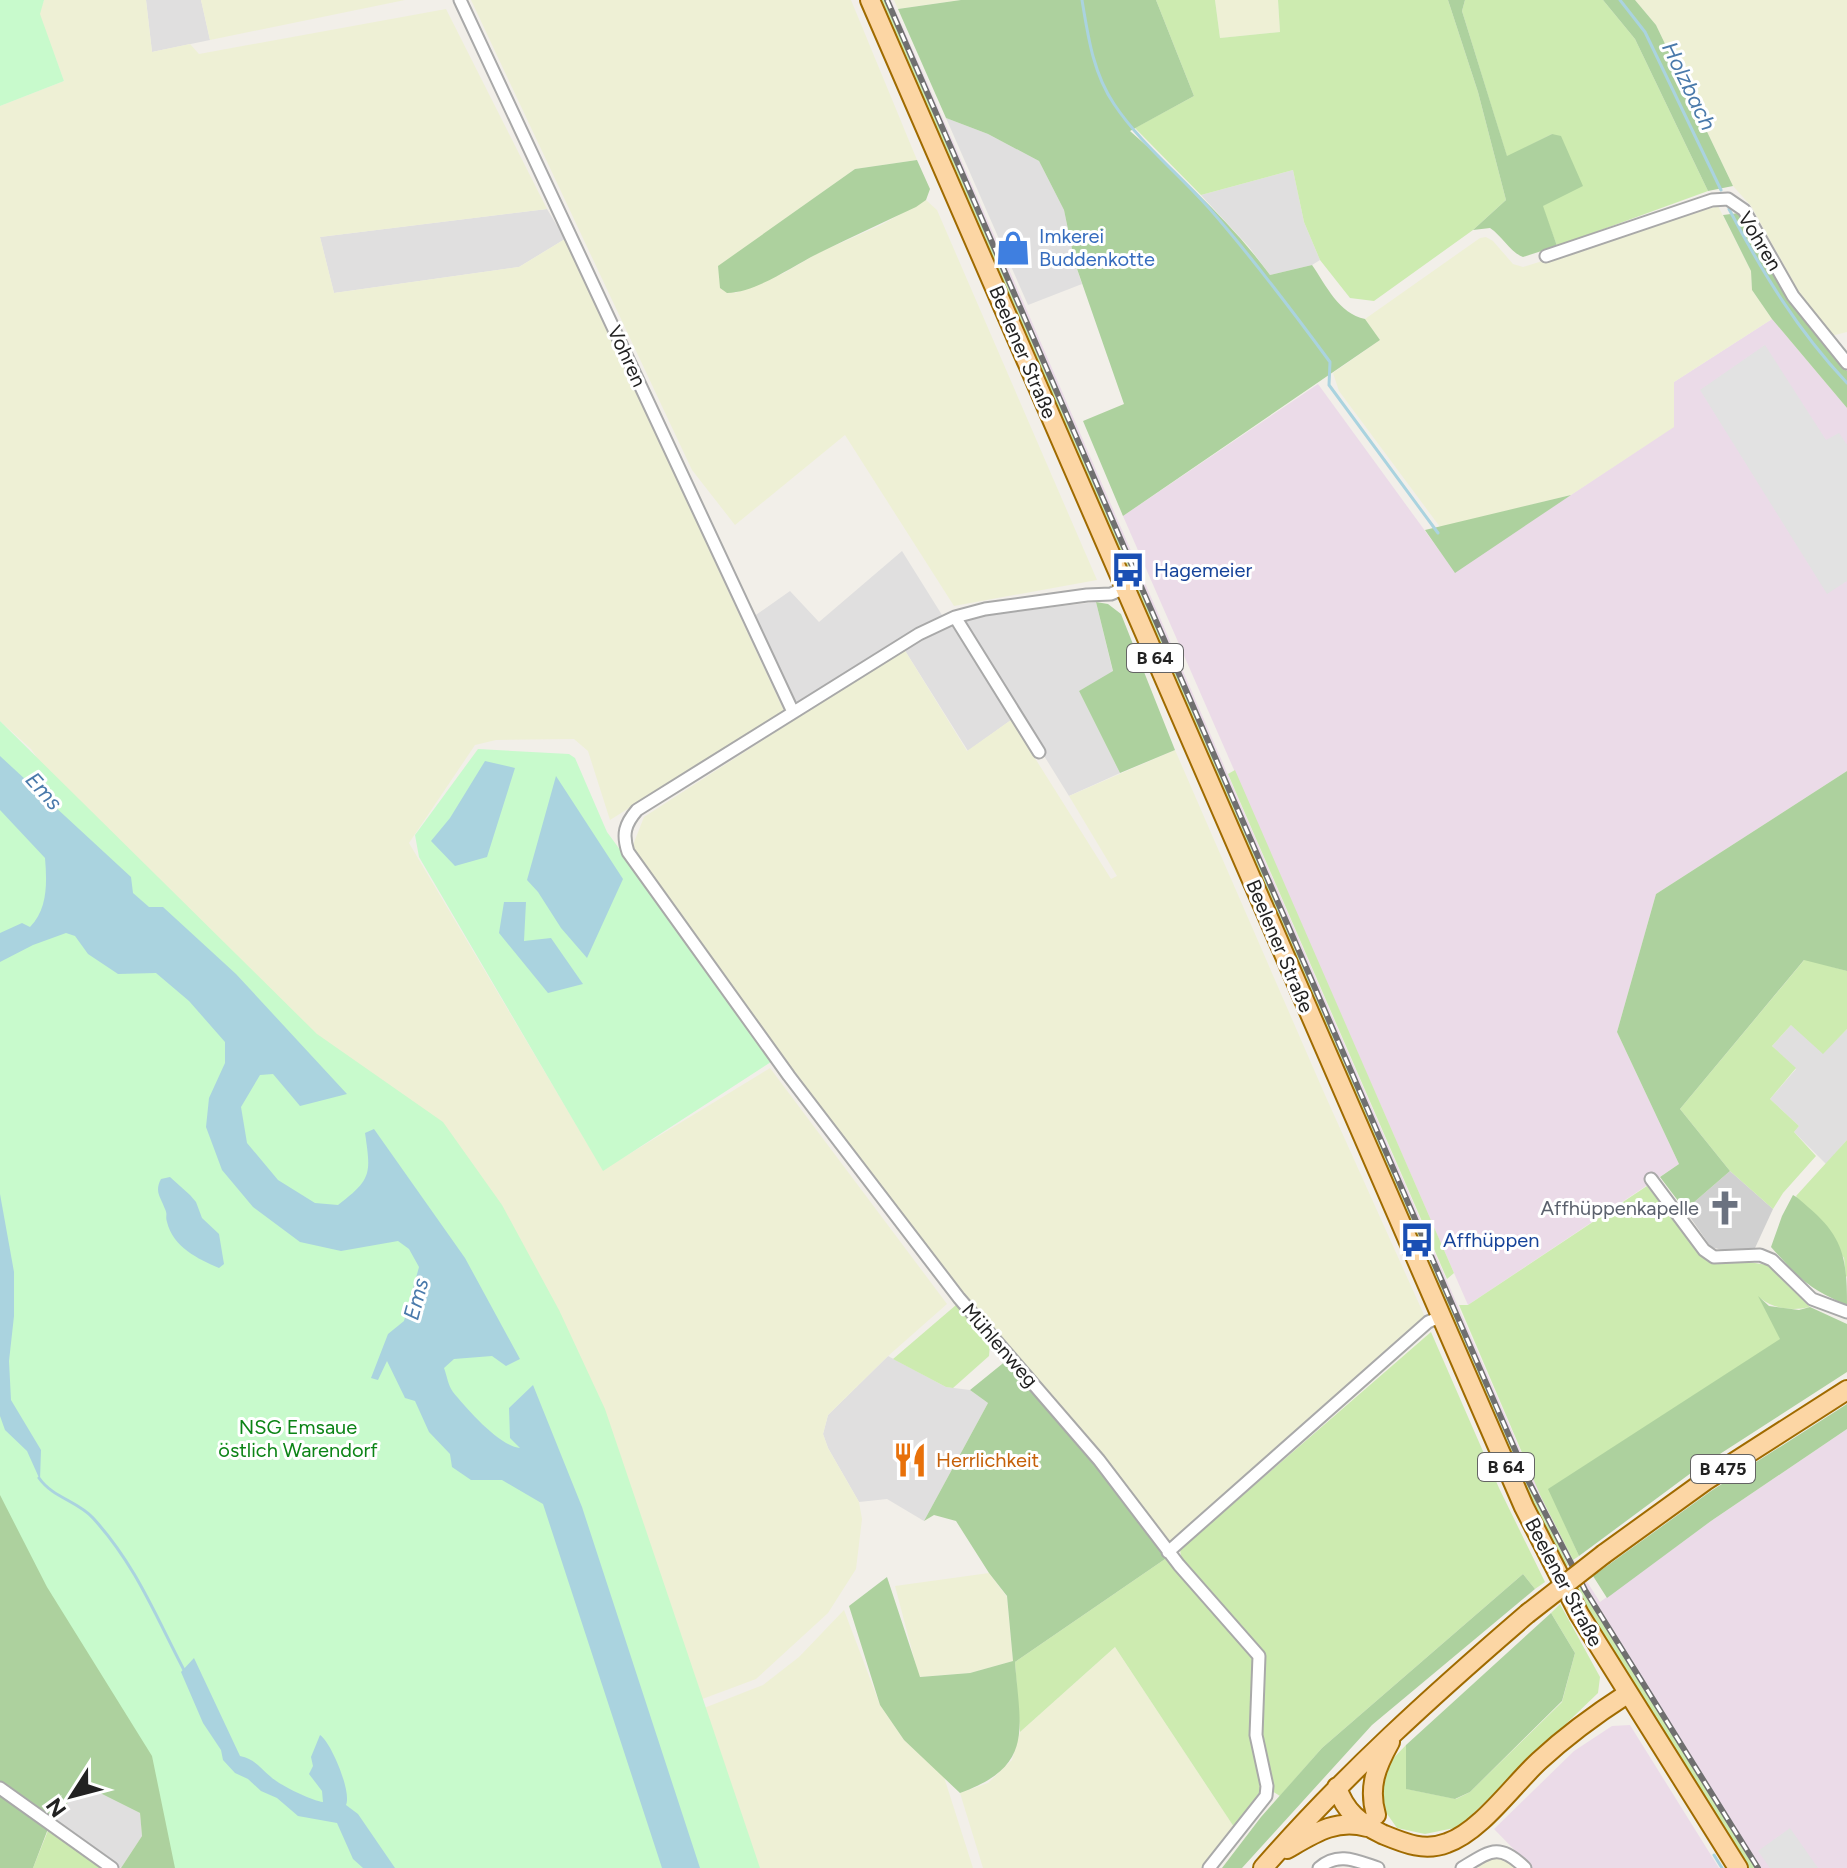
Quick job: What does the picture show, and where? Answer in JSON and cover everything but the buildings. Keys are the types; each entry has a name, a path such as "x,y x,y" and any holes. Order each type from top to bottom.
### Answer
{"main road":[{"name":"Beelener Straße","path":"870,0 1440,1317 1544,1549 1627,1694 1738,1868"},
{"name":"B 475","path":"1269,1862 1337,1787 1400,1726 1527,1614 1705,1481 1847,1390"},
{"path":"1337,1787 1358,1797 1372,1821 1394,1839 1428,1847 1446,1844 1463,1835 1542,1758 1627,1694"},
{"path":"1372,1821 1375,1773 1400,1726"},
{"path":"1269,1862 1331,1826 1372,1821"}],"street":[{"name":"Vohren","path":"460,0 793,712"},
{"name":"Vohren","path":"1546,256 1712,200 1728,199 1744,210 1793,296 1847,363"},
{"path":"793,712 919,634 955,617 985,609 1111,594 1125,588"},
{"path":"955,617 1039,752"},
{"name":"Mühlenweg","path":"793,712 637,810 624,831 628,852 799,1088 959,1298 1099,1460 1168,1552 1259,1656 1256,1735 1267,1786 1266,1796 1262,1805 1209,1868"},
{"path":"1651,1179 1704,1250 1714,1257 1760,1255 1772,1260 1793,1284 1812,1299 1847,1312"},
{"path":"1168,1552 1428,1322 1440,1317"},
{"path":"0,1788 112,1868"},
{"path":"1462,1868 1495,1851 1510,1854 1525,1868"},
{"path":"1319,1868 1331,1859 1342,1857 1378,1868"}],"shaded area":[{"path":"146,0 201,0 210,40 152,52"},
{"path":"885,0 891,0 1521,1452 1573,1560 1600,1602 1711,1521 1847,1429 1847,1868 1755,1868 1602,1623 1557,1544 1497,1413"},
{"path":"946,118 988,134 1039,161 1064,210 1082,284 1028,305"},
{"path":"1293,170 1304,222 1320,260 1312,265 1270,275 1201,195"},
{"path":"547,209 565,239 519,267 334,293 320,237"},
{"path":"1772,319 1847,408 1847,771 1656,894 1617,1032 1679,1164 1468,1305 1123,516 1318,384 1455,572 1673,427 1674,382"},
{"path":"1765,345 1826,440 1839,433 1847,445 1847,581 1827,594 1700,390"},
{"path":"902,551 942,615 794,704 753,617 790,591 819,622"},
{"path":"1096,602 1113,672 1079,691 1120,773 1069,796 963,625 966,619 986,615"},
{"path":"952,626 1011,720 968,751 904,649"},
{"path":"1791,1025 1837,1039 1847,1029 1847,1140 1826,1164 1794,1132 1799,1126 1770,1099 1796,1069 1772,1046"},
{"path":"1730,1171 1773,1209 1752,1249 1726,1251 1711,1247 1685,1210"},
{"path":"888,1356 946,1387 970,1390 988,1403 924,1521 887,1499 859,1502 823,1434 828,1415"},
{"path":"1630,1725 1719,1868 1532,1868 1494,1829 1574,1751 1612,1726"},
{"path":"84,1785 140,1813 142,1836 121,1868 51,1821"},
{"path":"1790,1828 1818,1868 1770,1868 1758,1851"}],"green space":[{"path":"0,0 44,0 40,14 64,81 0,106"},
{"path":"44,0 146,0 152,52 190,44 199,54 446,9 547,209 320,237 334,293 519,267 565,239 784,711 610,820 588,751 574,739 496,740 475,745 409,843 603,1170 770,1068 947,1304 828,1415 823,1434 859,1502 862,1519 856,1569 828,1613 756,1679 697,1701 31,749 0,721 0,106 64,81 39,14"},
{"path":"201,0 405,0 210,40"},
{"path":"471,0 851,0 917,160 855,169 719,266 735,293 784,273 926,200 937,210 1097,580 954,606 845,435 735,525 692,470"},
{"path":"879,0 885,0 1497,1413 1568,1565 1566,1567 1518,1473"},
{"path":"894,0 961,0 898,9"},
{"path":"961,0 1156,0 1194,96 1130,131 1221,218 1270,275 1312,265 1340,305 1365,319 1380,340 1123,516 1083,421 1124,404 1075,263 1064,210 1039,161 988,134 946,118 898,9"},
{"path":"1156,0 1215,0 1220,38 1280,32 1278,0 1448,0 1478,92 1506,200 1473,230 1374,301 1350,298 1320,260 1304,222 1293,170 1201,195 1135,128 1194,96"},
{"path":"1215,0 1278,0 1280,32 1220,38"},
{"path":"1448,0 1465,0 1462,11 1507,156 1552,134 1561,136 1583,186 1543,206 1557,246 1523,257 1490,228 1473,230 1506,200 1478,92"},
{"path":"1465,0 1603,0 1635,39 1708,191 1557,246 1542,206 1582,185 1552,134 1507,157 1462,11"},
{"path":"1603,0 1635,0 1656,25 1733,186 1708,191 1635,39"},
{"path":"1635,0 1847,0 1847,332 1831,336 1798,290 1751,206 1733,186 1656,25"},
{"path":"917,160 930,189 926,200 916,207 751,288 727,293 720,288 718,266 855,169"},
{"path":"1718,206 1751,271 1752,290 1772,319 1674,382 1674,427 1571,495 1440,527 1339,391 1333,373 1380,340 1365,319 1480,238 1493,241 1513,264 1523,267"},
{"path":"1739,213 1788,300 1847,371 1847,408 1772,319 1752,290 1751,271 1723,215"},
{"path":"1571,495 1455,573 1425,530"},
{"path":"1096,602 1108,604 1121,614 1175,750 1120,773 1079,691 1113,671"},
{"path":"904,649 967,751 1011,720 1111,879 1117,876 1069,796 1175,750 1425,1317 1170,1542 1104,1457 906,1222 631,850 644,817"},
{"name":"NSG Emsaue östlich Warendorf","path":"0,721 317,1034 443,1122 502,1205 559,1310 605,1409 760,1868 175,1868 152,1756 47,1587 0,1495"},
{"path":"478,749 569,754 575,758 607,832 774,1060 603,1171 419,857 415,835"},
{"path":"1235,770 1454,1273 1447,1279 1228,774"},
{"path":"1847,771 1847,971 1804,960 1680,1109 1730,1171 1685,1210 1660,1177 1679,1164 1617,1032 1656,894"},
{"path":"1805,959 1847,971 1847,1029 1823,1054 1791,1025 1772,1046 1796,1068 1770,1099 1799,1126 1794,1132 1816,1156 1773,1209 1730,1171 1680,1109"},
{"path":"1847,1140 1846,1277 1844,1258 1796,1196"},
{"path":"1647,1186 1700,1254 1767,1265 1810,1307 1784,1308 1760,1298 1781,1339 1549,1489 1579,1556 1573,1560 1541,1497 1459,1305 1468,1305"},
{"path":"1793,1195 1820,1218 1836,1239 1844,1262 1847,1305 1804,1281 1771,1247"},
{"path":"1758,1296 1769,1306 1799,1310 1810,1307 1847,1324 1847,1372 1695,1470 1579,1556 1548,1489 1780,1339"},
{"path":"956,1305 990,1344 989,1356 953,1388 893,1359"},
{"path":"1431,1332 1499,1488 1545,1582 1535,1589 1523,1574 1322,1748 1280,1796 1272,1791 1261,1751 1264,1655 1182,1562 1180,1550"},
{"path":"1007,1360 1096,1462 1168,1557 1015,1662 1020,1726 1012,1757 1001,1771 960,1793 904,1740 880,1705 849,1606 887,1577 920,1677 970,1673 1013,1661 1007,1596 956,1521 934,1515 924,1521 988,1403 970,1390"},
{"path":"1847,1404 1847,1429 1711,1521 1607,1598 1593,1576 1711,1491"},
{"path":"0,1416 308,1868 121,1868 142,1836 140,1813 84,1785 51,1821 33,1868 0,1868"},
{"path":"1168,1557 1254,1656 1253,1752 1263,1789 1258,1801 1234,1827 1115,1647 1020,1732 1015,1662"},
{"path":"989,1573 1007,1597 1013,1661 970,1673 919,1677 895,1586"},
{"path":"1523,1574 1535,1589 1372,1725 1242,1868 1222,1868 1261,1817 1322,1748"},
{"path":"1581,1587 1755,1868 1749,1868 1576,1590"},
{"path":"1560,1604 1600,1677 1598,1693 1459,1827 1425,1834 1397,1828 1380,1804 1386,1766 1406,1745 1407,1789 1456,1799 1470,1792 1562,1702 1575,1653 1551,1613"},
{"path":"844,1610 880,1705 904,1740 944,1777 973,1868 736,1868 681,1717 763,1685 799,1657"},
{"path":"1551,1613 1575,1653 1562,1701 1470,1792 1455,1799 1406,1789 1406,1745"},
{"path":"1115,1647 1234,1827 1203,1868 983,1868 960,1793 988,1783 1012,1760 1020,1732"},
{"path":"49,1828 105,1868 33,1868"},
{"path":"1499,1857 1517,1868 1477,1868 1490,1859"}],"water":[{"name":"Ems","path":"0,756 131,877 133,893 149,907 163,907 236,974 347,1094 300,1106 273,1074 260,1075 241,1107 247,1143 278,1180 315,1203 338,1205 363,1182 368,1167 365,1133 374,1129 465,1258 520,1359 506,1366 492,1356 454,1359 444,1368 449,1383 466,1408 484,1426 503,1441 520,1448 510,1438 509,1408 533,1385 582,1507 700,1868 662,1868 543,1504 502,1480 471,1480 452,1467 450,1454 429,1432 415,1401 405,1398 387,1361 378,1380 371,1378 388,1334 404,1321 419,1267 409,1249 398,1241 341,1251 300,1242 253,1207 222,1170 206,1127 209,1098 225,1063 225,1042 189,1001 156,973 118,974 88,954 75,936 66,933 0,962 0,933 22,923 30,927 36,920 43,904 46,876 45,858 0,810"},
{"path":"485,761 515,768 487,857 455,866 431,841 450,818"},
{"path":"556,776 623,879 587,958 527,880"},
{"path":"504,902 526,902 524,941 551,938 583,984 548,993 499,933"},
{"path":"170,1177 190,1195 202,1218 219,1234 224,1264 219,1268 187,1251 170,1231 158,1187 161,1179"},
{"path":"0,1194 14,1272 14,1316 9,1361 11,1400 41,1450 40,1480 27,1451 5,1430 0,1416"},
{"path":"194,1658 240,1756 254,1762 288,1788 323,1802 322,1791 309,1774 313,1766 311,1757 320,1735 325,1739 343,1779 346,1805 358,1814 395,1868 363,1868 353,1859 337,1823 298,1816 277,1798 235,1773 223,1760 221,1750 203,1723 181,1672"}],"waterway":[{"path":"1082,0 1096,67 1114,104 1147,145 1241,245 1286,303 1330,362 1329,385 1438,533"},
{"name":"Holzbach","path":"1620,0 1645,32 1721,190"},
{"name":"Holzbach","path":"1729,209 1782,300 1847,383"},
{"path":"39,1478 51,1490 87,1512 108,1536 144,1592 185,1672"},
{"path":"1714,1855 1722,1868"}],"railway":[{"path":"887,0 1529,1482 1585,1590 1758,1868"}],"place":[{"name":"Imkerei Buddenkotte","path":"1013,248"},
{"name":"Hagemeier","path":"1128,570"},
{"name":"Affhüppenkapelle","path":"1725,1208"},
{"name":"Affhüppen","path":"1417,1240"},
{"name":"Herrlichkeit","path":"910,1460"}]}
